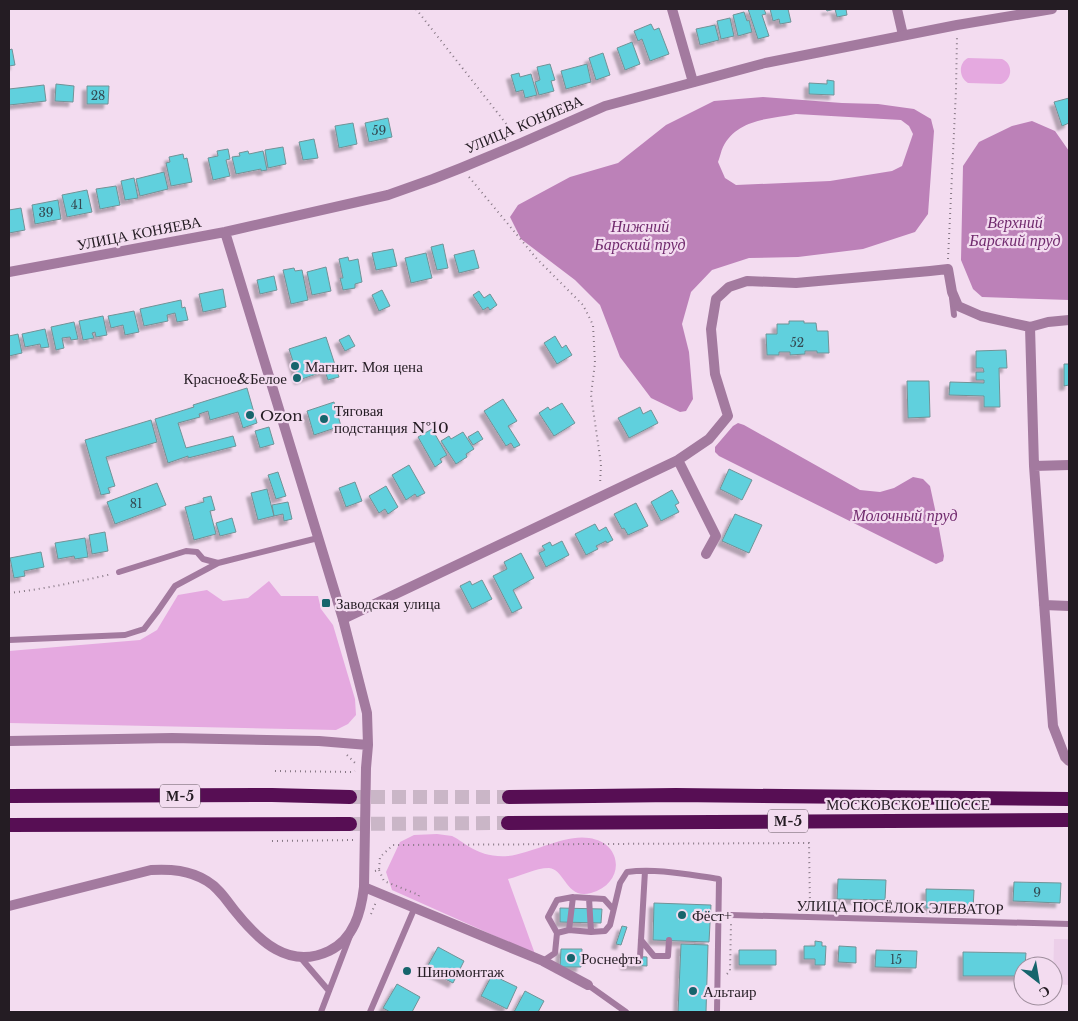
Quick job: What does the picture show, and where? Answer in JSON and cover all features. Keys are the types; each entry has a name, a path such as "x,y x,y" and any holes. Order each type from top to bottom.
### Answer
{"highway":[{"name":"МОСКОВСКОЕ ШОССЕ","path":"509,798 676,795 1069,799"},
{"name":"М-5","path":"9,796 350,797"},
{"name":"МОСКОВСКОЕ ШОССЕ","path":"508,823 1069,820"},
{"name":"М-5","path":"9,825 350,824"}],"street":[{"path":"672,9 693,82"},
{"path":"897,9 904,35"},
{"name":"УЛИЦА КОНЯЕВА","path":"9,272 225,232 388,195 461,168 605,106 765,63 957,24 1052,9"},
{"path":"9,906 151,870 169,869 196,876 208,882 219,891 258,937 274,948 290,955 300,957 315,956 330,951 352,932 358,918 364,887 368,745 367,712 343,620 225,232"},
{"path":"343,620 678,460 709,439 728,416 715,374 711,329 716,299 729,287 747,281 796,283 948,269 952,292 958,306 981,316 1030,327 1048,322 1069,320"},
{"path":"1030,327 1034,466 1053,726 1065,757 1069,761"},
{"path":"678,460 716,536 706,554"},
{"path":"1034,466 1069,465"},
{"path":"1044,605 1069,606"},
{"path":"9,741 172,738 319,741 368,745"},
{"path":"364,887 543,961 588,985"}],"lane":[{"path":"952,292 954,315"},
{"path":"709,439 734,417"},
{"path":"9,640 125,635 144,629 175,586 218,563 318,538"},
{"path":"119,572 186,551 197,552 203,559 218,563"},
{"path":"640,957 645,871"},
{"path":"557,933 569,930 605,931 610,925 620,883 628,872 656,871 719,879 717,1012"},
{"path":"543,961 555,953 557,933 548,917 557,900 573,897 604,899 613,909"},
{"path":"569,930 573,897"},
{"path":"589,898 591,932"},
{"path":"370,1012 414,907"},
{"name":"УЛИЦА ПОСЁЛОК ЭЛЕВАТОР","path":"731,915 1069,924"},
{"path":"323,1011 352,932"},
{"path":"641,940 654,956 668,956 669,940"},
{"path":"300,957 329,991"},
{"path":"588,985 626,1012"}],"path":[{"path":"416,9 521,143"},
{"path":"948,269 957,24"},
{"path":"461,168 526,247 584,305 593,325 595,363 591,395 601,464 599,498"},
{"path":"9,593 39,590 119,572"},
{"path":"275,772 352,772"},
{"path":"272,841 350,840"},
{"path":"414,907 419,895 384,881 379,870 380,857 394,846 809,843 810,917"},
{"path":"364,871 379,870"},
{"path":"717,984 730,971 731,915"}],"shaded area":[{"path":"968,58 1002,59 1006,61 1010,68 1009,76 1001,84 968,83 961,74 961,67"},
{"path":"269,581 281,596 318,596 321,609 333,625 355,699 356,715 348,724 336,730 9,723 9,651 140,640 157,630 178,595 207,590 223,601 248,598"},
{"path":"437,834 452,836 482,853 502,856 518,854 559,841 589,838 601,841 609,847 614,855 615,873 602,888 583,894 576,892 559,873 549,868 508,879 535,954 392,890 386,872 400,842 414,835"},
{"path":"1054,939 1069,939 1069,985 1063,985 1063,956 1054,956"}],"water":[{"name":"Нижний Барский пруд","path":"763,97 878,104 914,109 931,119 934,131 928,214 915,232 863,249 798,257 749,258 712,270 691,292 682,324 689,352 693,399 686,411 680,412 651,398 620,357 600,305 575,280 521,239 510,217 518,205 570,177 618,163 666,125 714,101","holes":["796,114 901,120 909,126 913,134 902,166 892,171 830,181 736,185 725,178 718,162 723,147 729,138 745,126 765,119"]},
{"name":"Верхний Барский пруд","path":"1032,121 1055,131 1069,151 1069,300 982,297 973,289 961,260 963,166 979,142 1012,126"},
{"name":"Молочный пруд","path":"738,423 860,490 880,492 894,488 913,477 923,479 930,486 944,556 943,561 936,564 719,456 715,452 715,447 733,426"}],"building":[{"path":"748,9 764,9 766,14 762,15 769,36 758,39"},
{"path":"770,9 788,9 791,22 780,24 779,19 773,21"},
{"path":"835,9 846,9 847,15 837,17"},
{"path":"744,12 747,21 749,20 752,32 738,36 733,15"},
{"path":"730,18 734,36 721,39 717,21"},
{"path":"651,24 654,30 659,28 669,54 650,61 642,39 638,41 634,31"},
{"path":"715,25 719,40 700,45 696,29"},
{"path":"632,42 640,64 625,70 617,48"},
{"path":"12,49 15,65 9,66 9,50"},
{"path":"603,53 610,75 596,80 589,58"},
{"path":"550,64 555,80 551,81 554,91 539,95 535,82 540,80 537,67"},
{"path":"587,64 591,82 566,89 561,71"},
{"path":"519,73 520,77 531,74 537,95 525,98 523,90 516,92 511,75"},
{"path":"827,80 834,81 834,95 809,94 809,83 827,84"},
{"path":"56,84 74,86 73,102 55,101"},
{"path":"44,85 46,101 9,105 9,89"},
{"path":"87,86 109,86 108,104 87,104"},
{"path":"1069,98 1069,123 1062,126 1054,102"},
{"path":"388,118 392,137 369,142 365,123"},
{"path":"353,123 357,144 339,148 335,126"},
{"path":"314,139 318,158 303,160 299,142"},
{"path":"283,147 286,164 268,168 265,150"},
{"path":"228,149 230,159 226,160 230,176 213,180 208,158 218,156 217,151"},
{"path":"248,151 249,154 263,151 267,170 261,171 261,169 236,174 232,157 240,156 239,153"},
{"path":"183,154 184,159 187,158 192,182 171,186 166,163 170,162 169,157"},
{"path":"164,172 168,189 140,196 136,179"},
{"path":"134,178 138,198 125,200 121,181"},
{"path":"116,186 120,205 100,209 96,189"},
{"path":"87,190 92,212 67,217 62,195"},
{"path":"58,200 61,219 35,224 32,205"},
{"path":"21,208 25,230 9,233 9,210"},
{"path":"443,244 448,268 437,270 431,247"},
{"path":"393,249 397,266 376,270 372,253"},
{"path":"474,250 479,268 459,273 454,255"},
{"path":"426,253 432,278 411,283 405,258"},
{"path":"348,257 349,261 358,259 362,282 355,284 355,288 343,290 340,278 343,278 339,259"},
{"path":"326,267 331,291 312,295 307,272"},
{"path":"294,268 295,271 302,270 308,300 291,304 283,270"},
{"path":"274,276 277,290 260,294 257,280"},
{"path":"223,289 226,307 203,312 199,294"},
{"path":"382,290 390,306 379,311 372,295"},
{"path":"479,291 484,298 490,294 497,305 490,310 488,307 483,310 473,295"},
{"path":"181,300 182,308 185,307 188,320 177,322 175,313 167,315 168,321 144,326 140,309"},
{"path":"134,311 139,332 125,335 123,325 111,328 108,316"},
{"path":"103,316 107,335 96,337 95,332 92,333 94,338 83,340 79,321"},
{"path":"789,321 816,323 817,331 828,331 829,353 805,351 805,354 790,355 790,352 779,352 779,355 767,355 766,334 777,334 777,324 789,324"},
{"path":"74,322 78,339 62,338 64,348 56,350 51,327"},
{"path":"45,329 49,347 41,348 40,344 25,347 22,334"},
{"path":"18,334 22,353 9,356 9,336"},
{"path":"349,335 355,346 345,351 339,340"},
{"path":"555,336 562,348 566,345 572,355 557,364 544,343"},
{"path":"326,337 339,377 328,380 325,371 299,380 289,349"},
{"path":"1006,350 1007,368 999,368 1000,407 984,407 984,396 949,395 950,382 984,383 984,380 976,380 976,372 984,372 983,368 976,368 976,351"},
{"path":"1064,364 1069,364 1069,385 1064,386"},
{"path":"907,381 929,381 930,417 908,418"},
{"path":"247,388 257,423 243,428 238,412 210,420 208,411 199,414 200,417 178,423 186,448 233,436 236,446 188,458 188,456 168,463 155,419"},
{"path":"503,399 517,421 508,426 520,445 514,448 511,443 506,446 484,411"},
{"name":"Тяговая подстанция №10","path":"334,402 341,426 314,435 307,411"},
{"path":"562,403 575,423 554,436 539,413 548,407 550,410"},
{"path":"640,407 643,414 651,410 658,423 629,438 618,418"},
{"path":"151,420 157,442 106,457 115,486 108,488 110,493 101,495 85,440"},
{"path":"269,427 274,444 260,448 255,431"},
{"path":"432,429 447,455 440,459 442,462 435,467 418,437"},
{"path":"478,431 483,439 473,445 468,437"},
{"path":"463,432 474,449 466,454 467,457 456,464 441,441 449,436 451,439"},
{"path":"409,465 425,493 417,497 415,494 406,500 392,475"},
{"path":"729,469 752,480 742,500 720,489"},
{"path":"278,472 286,496 276,499 268,475"},
{"path":"355,482 362,501 346,507 339,488"},
{"path":"157,483 166,505 115,524 107,502"},
{"path":"386,486 398,507 388,514 385,509 379,513 369,496"},
{"path":"267,489 274,516 258,520 251,493"},
{"path":"672,490 679,503 675,505 679,512 661,521 651,502"},
{"path":"211,496 215,510 210,511 216,534 194,540 185,507 204,502 203,498"},
{"path":"288,502 292,519 284,521 283,514 274,516 272,505"},
{"path":"636,503 648,526 628,535 624,528 622,529 614,514"},
{"path":"735,514 762,525 749,553 722,541"},
{"path":"232,518 236,532 220,536 216,523"},
{"path":"595,524 599,531 606,527 613,540 596,546 598,549 586,555 575,534"},
{"path":"105,532 108,551 92,554 89,535"},
{"path":"85,538 88,557 75,559 74,556 58,559 55,543"},
{"path":"562,541 569,555 546,567 539,553 545,550 542,546 550,542 552,546"},
{"path":"41,552 44,567 24,571 25,576 14,578 10,558"},
{"path":"521,553 534,578 513,590 522,608 512,613 493,576 507,569 504,562"},
{"path":"482,580 492,599 472,609 460,586 470,581 472,585"},
{"path":"838,879 886,880 885,900 837,899"},
{"path":"1014,882 1061,883 1060,903 1013,901"},
{"path":"926,889 974,890 973,910 926,908"},
{"name":"Фёст+","path":"654,903 711,905 709,942 653,940"},
{"path":"560,908 602,909 601,923 560,922"},
{"path":"622,926 627,927 621,945 616,944"},
{"path":"815,941 822,942 822,946 826,946 825,965 815,965 815,959 804,959 804,946 815,946"},
{"name":"Альтаир","path":"681,944 708,945 706,1012 678,1012"},
{"path":"839,946 856,947 856,963 838,962"},
{"path":"438,947 464,961 453,983 426,969"},
{"name":"Роснефть","path":"561,949 582,949 581,967 560,967"},
{"path":"739,950 776,950 776,965 739,965"},
{"path":"876,950 917,951 916,968 875,967"},
{"path":"963,952 1026,953 1026,956 1013,956 1013,976 963,976"},
{"path":"625,956 647,957 647,966 625,965"},
{"path":"492,975 517,987 507,1009 481,996"},
{"path":"397,984 420,997 412,1012 390,1012 383,1008"},
{"path":"525,991 544,1001 538,1012 514,1012"}],"tunnel":[{"path":"350,797 509,797"},
{"path":"350,824 508,823"}],"place":[{"name":"Магнит. Моя цена","path":"295,366"},
{"name":"Красное&Белое","path":"297,378"},
{"name":"Ozon","path":"250,415"},
{"name":"Тяговая подстанция №10","path":"324,419"},
{"name":"Заводская улица","path":"326,603"},
{"name":"Фёст+","path":"682,915"},
{"name":"Роснефть","path":"571,958"},
{"name":"Шиномонтаж","path":"407,971"},
{"name":"Альтаир","path":"693,991"}]}
